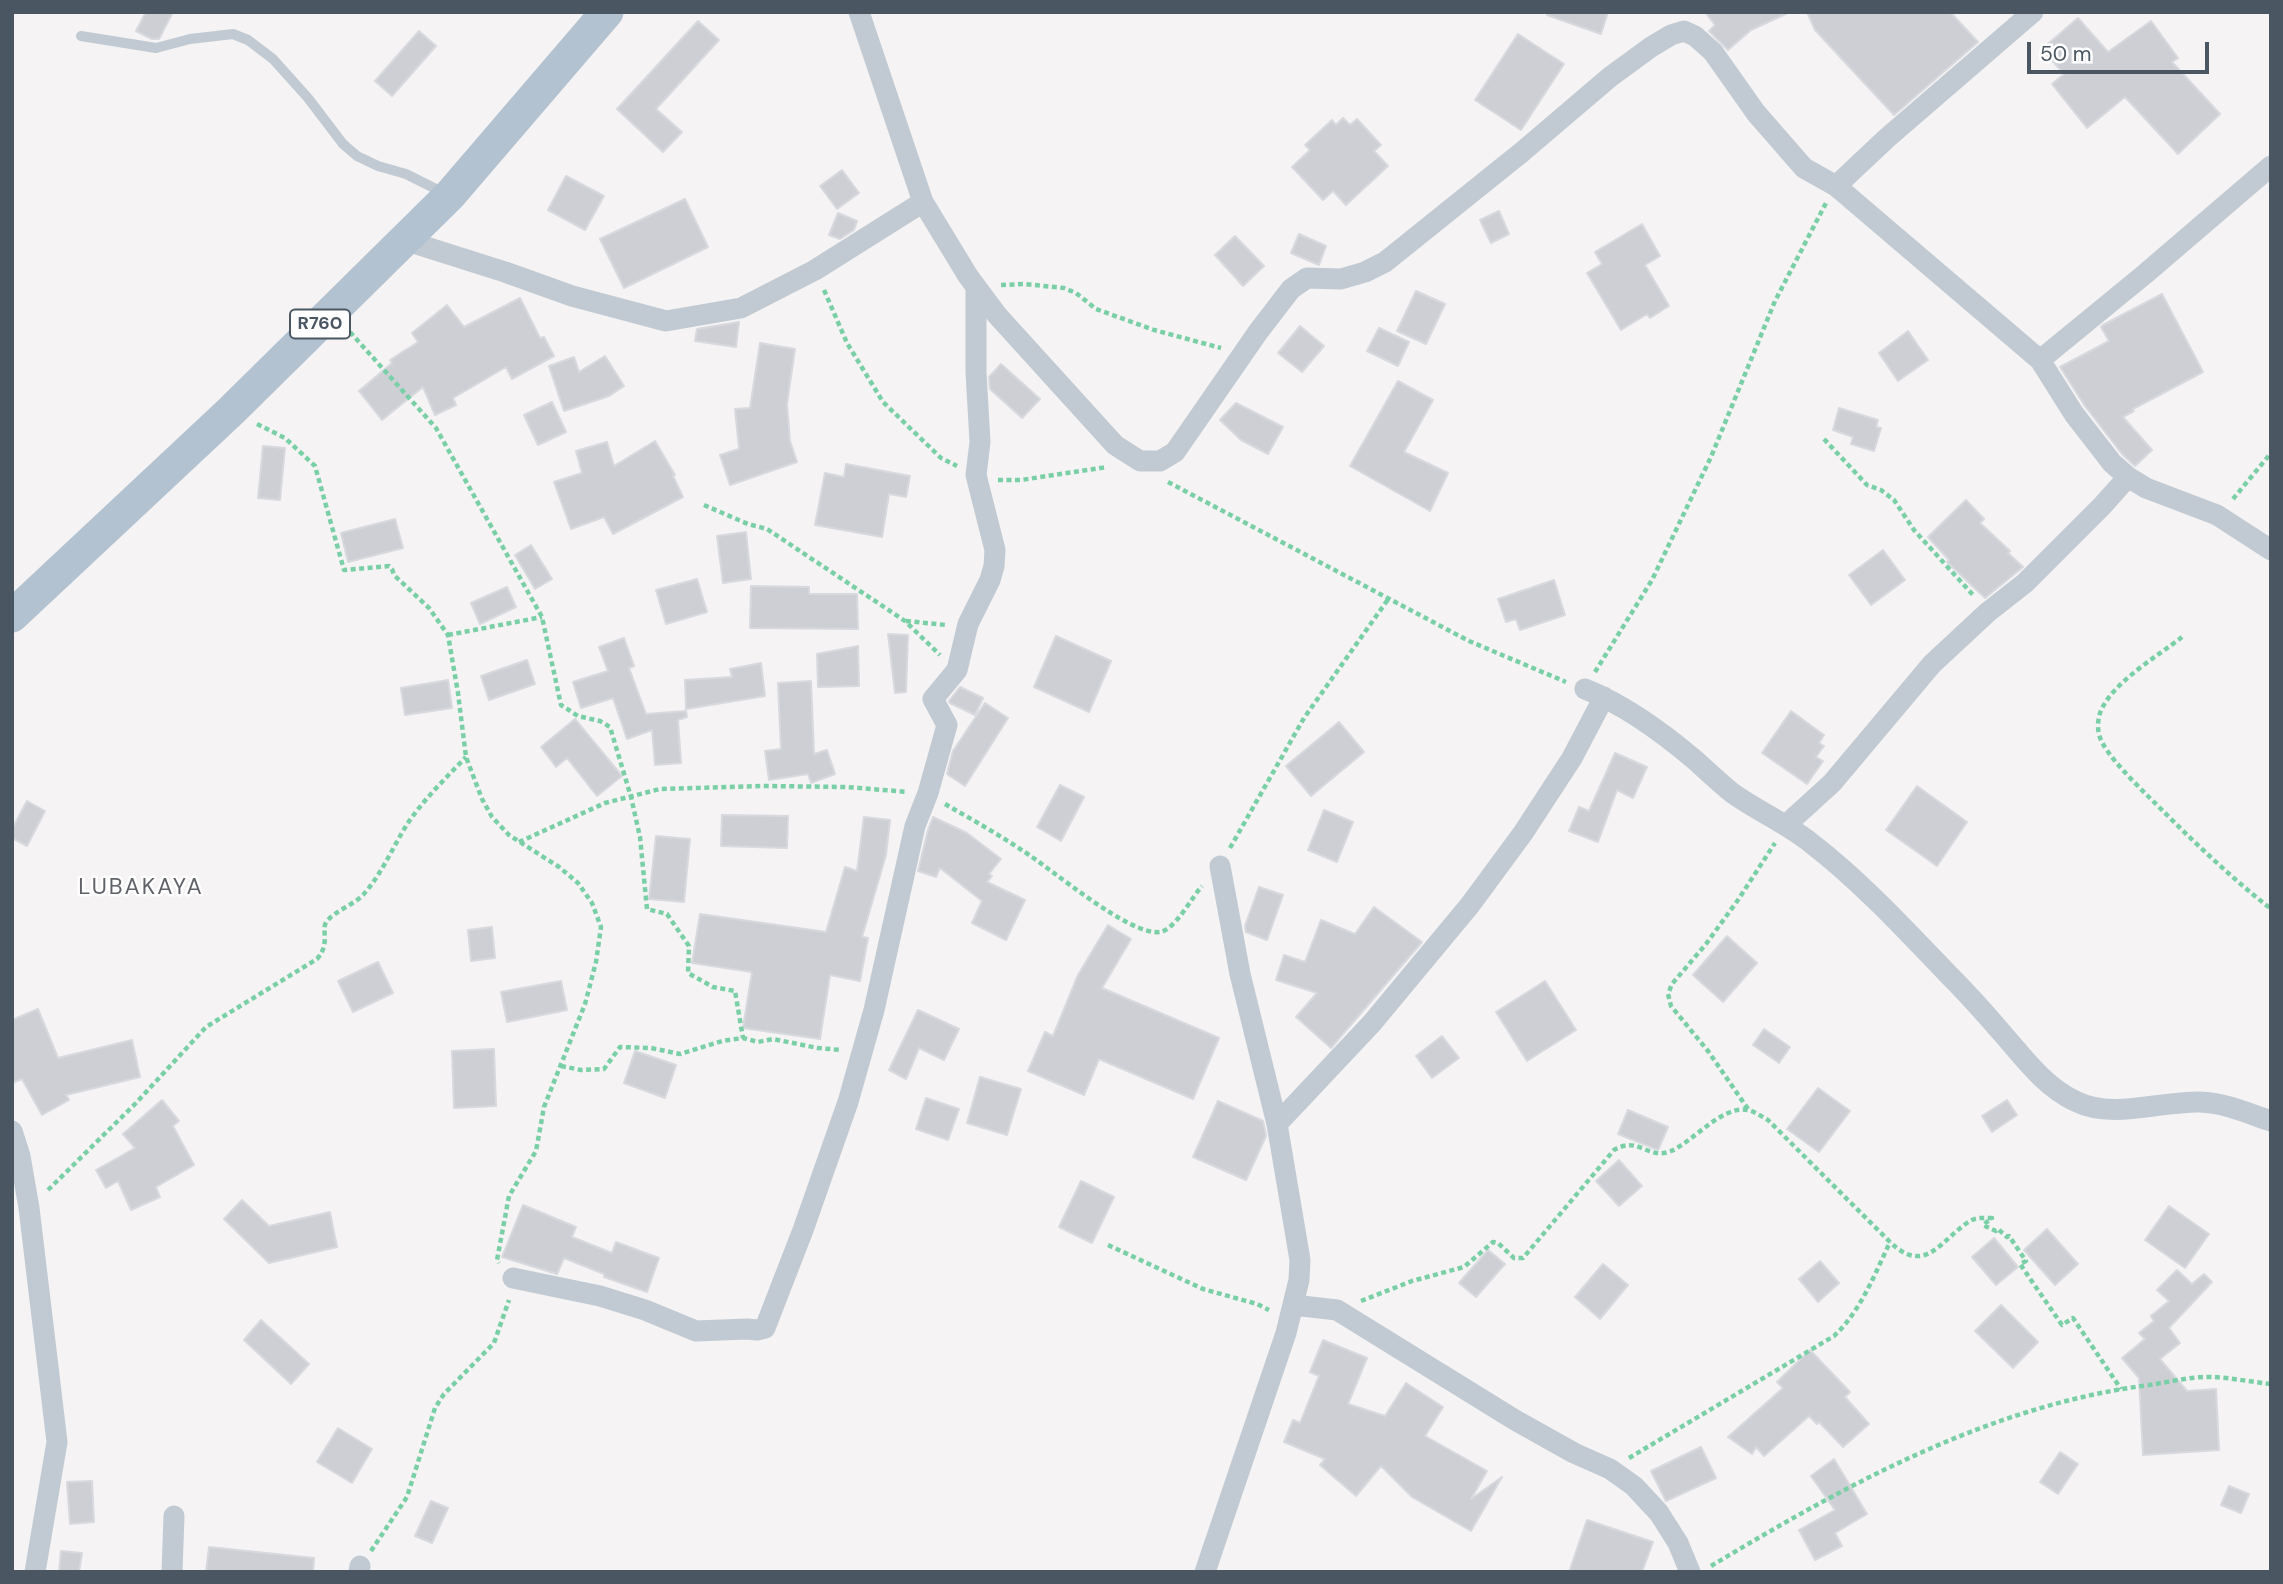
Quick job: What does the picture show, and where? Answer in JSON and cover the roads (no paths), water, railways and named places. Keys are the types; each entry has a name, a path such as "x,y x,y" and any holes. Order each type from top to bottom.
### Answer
{"main road":[{"name":"R760","path":"12,615 231,411 450,195 607,12"}],"street":[{"path":"859,12 923,202 975,287 997,315 1115,445 1140,461 1160,461 1175,453 1258,332 1291,289 1307,278 1341,279 1365,272 1385,262 1610,77 1671,35 1684,32 1695,36 1713,52 1756,113 1804,168 1836,186 2040,360 2074,414 2112,463 2146,488 2217,515 2271,550"},
{"path":"1687,12 1695,36"},
{"path":"1836,186 1917,111 2033,12"},
{"path":"2040,360 2271,166"},
{"path":"404,240 572,296 666,321 741,308 816,270 923,202"},
{"path":"513,1278 645,1310 696,1331 765,1328 849,1102 880,985 915,826 928,793 947,725 933,699 957,670 968,624 995,566 995,550 976,475 980,442 975,287"},
{"path":"1787,824 1832,783 1933,664 1988,612 2025,583 2128,477"},
{"path":"1277,1124 1372,1023 1469,905 1523,832 1572,758 1594,693 1637,716 1732,792 1787,824 1854,880 1973,1000 2021,1057 2059,1092 2075,1101 2102,1110 2200,1102 2227,1105 2271,1121"},
{"path":"1205,1572 1286,1333 1299,1280 1300,1259 1277,1124 1240,974 1220,866"},
{"path":"12,1131 20,1156 29,1208 57,1442 35,1572"},
{"path":"1293,1305 1337,1310 1515,1420 1574,1453 1610,1469 1634,1486 1659,1513 1678,1543 1690,1572"},
{"path":"172,1572 174,1516"}],"lane":[{"path":"81,36 156,48 190,39 233,34 240,37 273,59 308,98 343,144 358,156 378,166 406,174 450,195"}],"district":[{"name":"LUBAKAYA","path":"141,888"}]}
